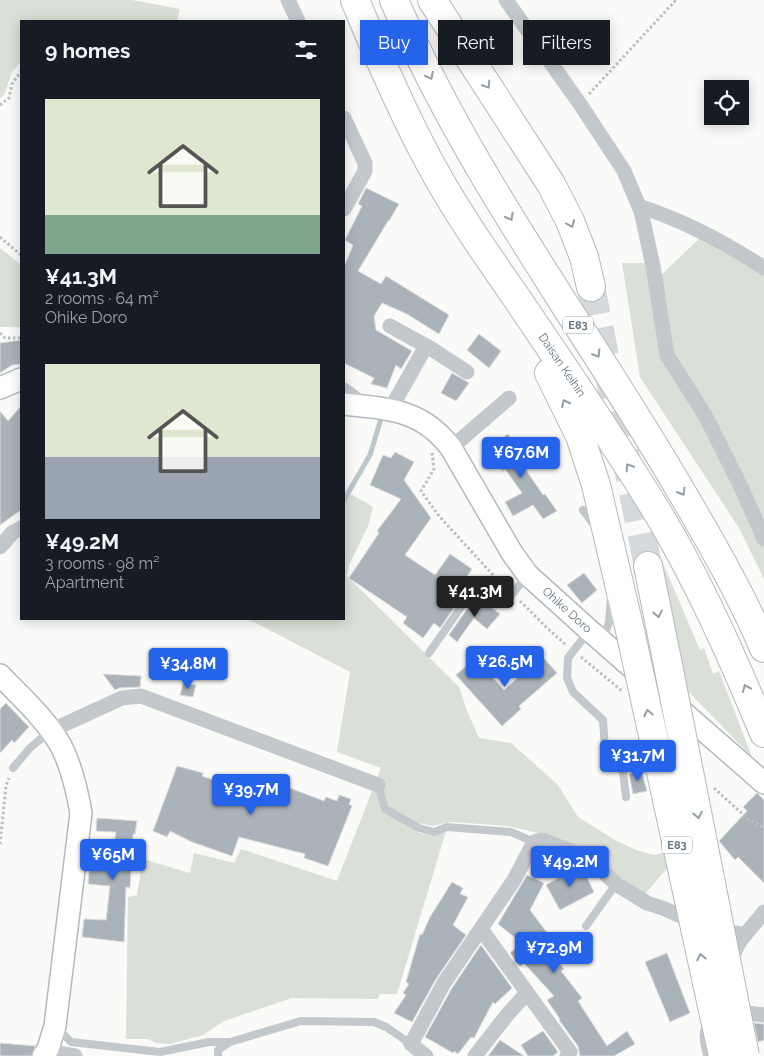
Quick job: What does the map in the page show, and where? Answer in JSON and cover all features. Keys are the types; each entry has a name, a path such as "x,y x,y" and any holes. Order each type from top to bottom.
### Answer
{"highway":[{"name":"Daisan Keihin","path":"355,0 431,165 470,229 604,428 662,520 699,587 735,662 764,733"},
{"name":"E83","path":"394,0 422,62 470,148 516,227 652,440 714,547 764,648"},
{"path":"432,0 551,184 570,221 584,257 591,287"},
{"name":"E83","path":"395,90 427,168 463,233 544,364 580,436 596,486 631,635 723,1056"},
{"name":"E83","path":"648,566 745,1056"}],"street":[{"path":"288,0 298,20"},
{"path":"506,0 580,104 624,171 639,206 653,266 666,355 706,417 742,489 764,539"},
{"path":"345,120 366,163 365,171 345,207"},
{"path":"639,206 705,232 764,268"},
{"path":"390,326 467,372"},
{"path":"390,410 426,346"},
{"path":"345,391 365,406"},
{"path":"451,448 509,398"},
{"name":"Ohike Doro","path":"345,404 390,410 413,416 432,427 441,435 451,448 512,553 528,575 764,783"},
{"path":"0,547 20,529"},
{"path":"0,674 39,716 60,745 77,786 80,813 55,1026 45,1053 75,1056"},
{"path":"50,732 122,698 141,696 378,785"},
{"path":"426,1056 411,1044 444,983 514,880 534,842 542,840 589,858 616,884 647,903 707,928 745,935"},
{"path":"764,912 740,941 723,975 721,992 725,1010 764,1014"},
{"path":"481,929 570,1052 567,1056"},
{"path":"474,1056 527,992"}],"lane":[{"path":"583,510 602,535 613,573 609,622 568,658 567,678 573,692 603,720 605,749 623,772 626,797"},
{"path":"429,653 477,584 504,604 528,575"},
{"path":"13,768 30,748 50,732"},
{"path":"378,785 385,809 418,828 434,832 447,827 511,832 534,842"},
{"path":"586,926 616,884"},
{"path":"707,1056 703,1035 704,1028 712,1019 725,1010"},
{"path":"55,1026 71,1042 160,1052 209,1042 230,1042 300,1021 374,1022 386,1026 411,1044"},
{"path":"218,1056 218,1050 230,1042"}],"path":[{"path":"580,104 676,0"},
{"path":"0,105 9,98 12,84 20,72"},
{"path":"0,237 20,254"},
{"path":"0,333 5,338 20,338"},
{"path":"0,844 6,786 13,768"}],"shaded area":[{"path":"0,0 132,0 180,9 177,20 20,20 20,63 12,72 4,95 0,98"},
{"path":"703,235 764,271 764,579 739,528 640,377 622,263 646,263 655,281"},
{"path":"0,248 20,264 20,327 0,327"},
{"path":"351,494 373,507 368,526 349,565 347,576 459,687 479,738 511,743 558,785 578,817 615,840 636,850 654,855 667,852 669,866 645,894 615,874 591,850 538,833 508,826 451,822 432,826 419,823 419,833 432,835 446,831 397,994 380,994 378,999 292,998 224,1021 203,1035 170,1044 156,1043 148,1039 126,1039 128,897 137,895 143,859 190,873 194,853 234,863 241,849 337,881 381,768 337,752 350,672 250,620 345,620 345,502"},
{"path":"662,561 700,650 704,648 713,674 719,671 752,757 686,689 656,562"}],"building":[{"path":"366,188 399,204 358,271 381,284 386,276 449,315 439,334 407,314 382,303 374,316 376,330 412,351 401,369 396,365 387,388 371,384 374,378 345,364 345,265 353,245 345,240 362,206 358,204"},
{"path":"479,334 501,351 489,368 467,350"},
{"path":"20,340 20,364 12,365 0,373 0,343"},
{"path":"452,373 469,383 456,401 441,393"},
{"path":"20,407 20,511 0,525 0,411 8,421"},
{"path":"508,434 530,467 526,470 543,495 545,494 557,511 543,519 533,505 513,516 505,502 522,493 505,469 502,471 489,449"},
{"path":"395,452 414,462 404,480 431,518 405,555 435,575 450,554 472,569 461,585 467,589 440,628 434,623 423,638 403,623 407,617 349,578 379,533 377,531 401,499 370,485 383,455 391,458"},
{"path":"584,573 597,590 582,603 567,585"},
{"path":"476,596 500,614 487,629 474,618 457,642 449,635"},
{"path":"542,656 557,673 519,706 521,709 502,726 456,675 475,658 504,690"},
{"path":"103,674 141,676 140,687 119,688 115,690"},
{"path":"183,683 196,685 193,697 180,695"},
{"path":"6,703 29,727 14,743 12,740 0,753 0,709"},
{"path":"177,766 203,773 202,776 253,795 256,786 263,788 266,779 324,801 326,797 337,801 339,795 351,799 349,804 352,806 328,866 304,858 305,854 239,837 232,856 192,842 170,831 167,837 153,831"},
{"path":"641,769 647,791 633,794 629,774"},
{"path":"757,793 764,800 764,883 738,857 735,860 719,841 747,811 743,807"},
{"path":"97,818 137,821 135,834 133,834 130,888 126,887 124,942 82,937 84,919 106,920 110,886 88,884 90,862 111,865 116,832 96,831"},
{"path":"581,865 594,892 560,910 546,885"},
{"path":"527,875 544,883 530,910 551,938 544,945 564,969 561,971 582,998 578,1001 607,1046 627,1031 635,1044 614,1056 580,1056 578,1046 547,1000 554,996 524,963 520,966 510,953 519,945 516,942 518,940 498,924"},
{"path":"452,882 463,888 460,894 468,897 453,925 466,935 436,979 412,1022 394,1013 406,995 403,993 409,984 406,982 420,934 422,935 430,917"},
{"path":"481,945 512,988 495,1004 493,1002 474,1038 471,1037 458,1054 454,1051 453,1053 425,1037 452,988"},
{"path":"667,953 690,1013 670,1022 645,962"},
{"path":"754,1023 764,1024 764,1040 758,1042"},
{"path":"543,1031 558,1052 553,1056 528,1056 521,1045"},
{"path":"500,1040 524,1056 488,1056"},
{"path":"0,1043 35,1046 31,1056 0,1056"}],"waterway":[{"path":"345,498 370,455 380,422"}],"tunnel":[{"path":"591,287 648,566"}]}
